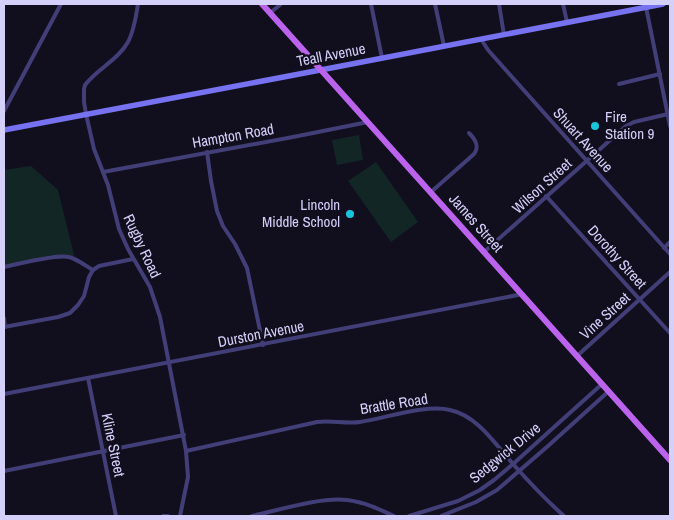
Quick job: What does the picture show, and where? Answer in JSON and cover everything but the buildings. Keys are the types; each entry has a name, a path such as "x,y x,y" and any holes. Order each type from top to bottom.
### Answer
{"main road":[{"name":"James Street","path":"262,4 670,460"}],"street":[{"path":"4,111 61,4"},
{"name":"Rugby Road","path":"138,4 133,30 127,43 85,85 84,102 94,149 108,185 118,229 150,287 157,306 186,451 188,477 180,516"},
{"path":"270,13 281,4"},
{"path":"371,4 382,58"},
{"path":"435,4 444,46"},
{"path":"498,4 504,35"},
{"path":"563,4 567,22"},
{"name":"Teall Avenue","path":"4,130 504,35 628,7 646,7 663,4"},
{"path":"646,7 670,126"},
{"name":"Shuart Avenue","path":"482,39 488,50 670,254"},
{"path":"619,84 660,74"},
{"name":"Wilson Street","path":"484,252 626,126 634,122 668,114"},
{"name":"Hampton Road","path":"103,172 368,122"},
{"path":"430,192 477,150 478,147 475,140 469,134"},
{"path":"207,152 217,211 247,268 263,345"},
{"name":"Dorothy Street","path":"546,196 670,333"},
{"path":"664,248 670,242"},
{"path":"4,267 67,256 93,270"},
{"path":"4,318 5,327 70,313 84,296 93,270 98,266 133,259"},
{"name":"Vine Street","path":"578,356 670,272"},
{"name":"Durston Avenue","path":"4,394 523,294"},
{"name":"Kline Street","path":"88,378 116,516"},
{"name":"Sedgwick Drive","path":"409,516 458,501 494,480 602,384"},
{"name":"Sedgwick Drive","path":"441,516 476,502 497,490 609,391"},
{"name":"Brattle Road","path":"186,451 318,422 358,422 427,409 443,408 453,410 473,420 545,499 564,516"},
{"path":"569,414 576,420"},
{"path":"4,471 184,435"},
{"path":"541,439 548,446"},
{"path":"470,495 476,502"},
{"path":"252,516 315,502 341,500 361,502 394,516"}],"green space":[{"path":"359,135 363,160 337,165 332,140"},
{"path":"376,162 418,222 391,242 348,181"},
{"path":"31,166 58,190 75,259 67,256 4,267 4,170"}],"place":[{"name":"Fire Station 9","path":"595,126"},
{"name":"Lincoln Middle School","path":"350,214"}]}
